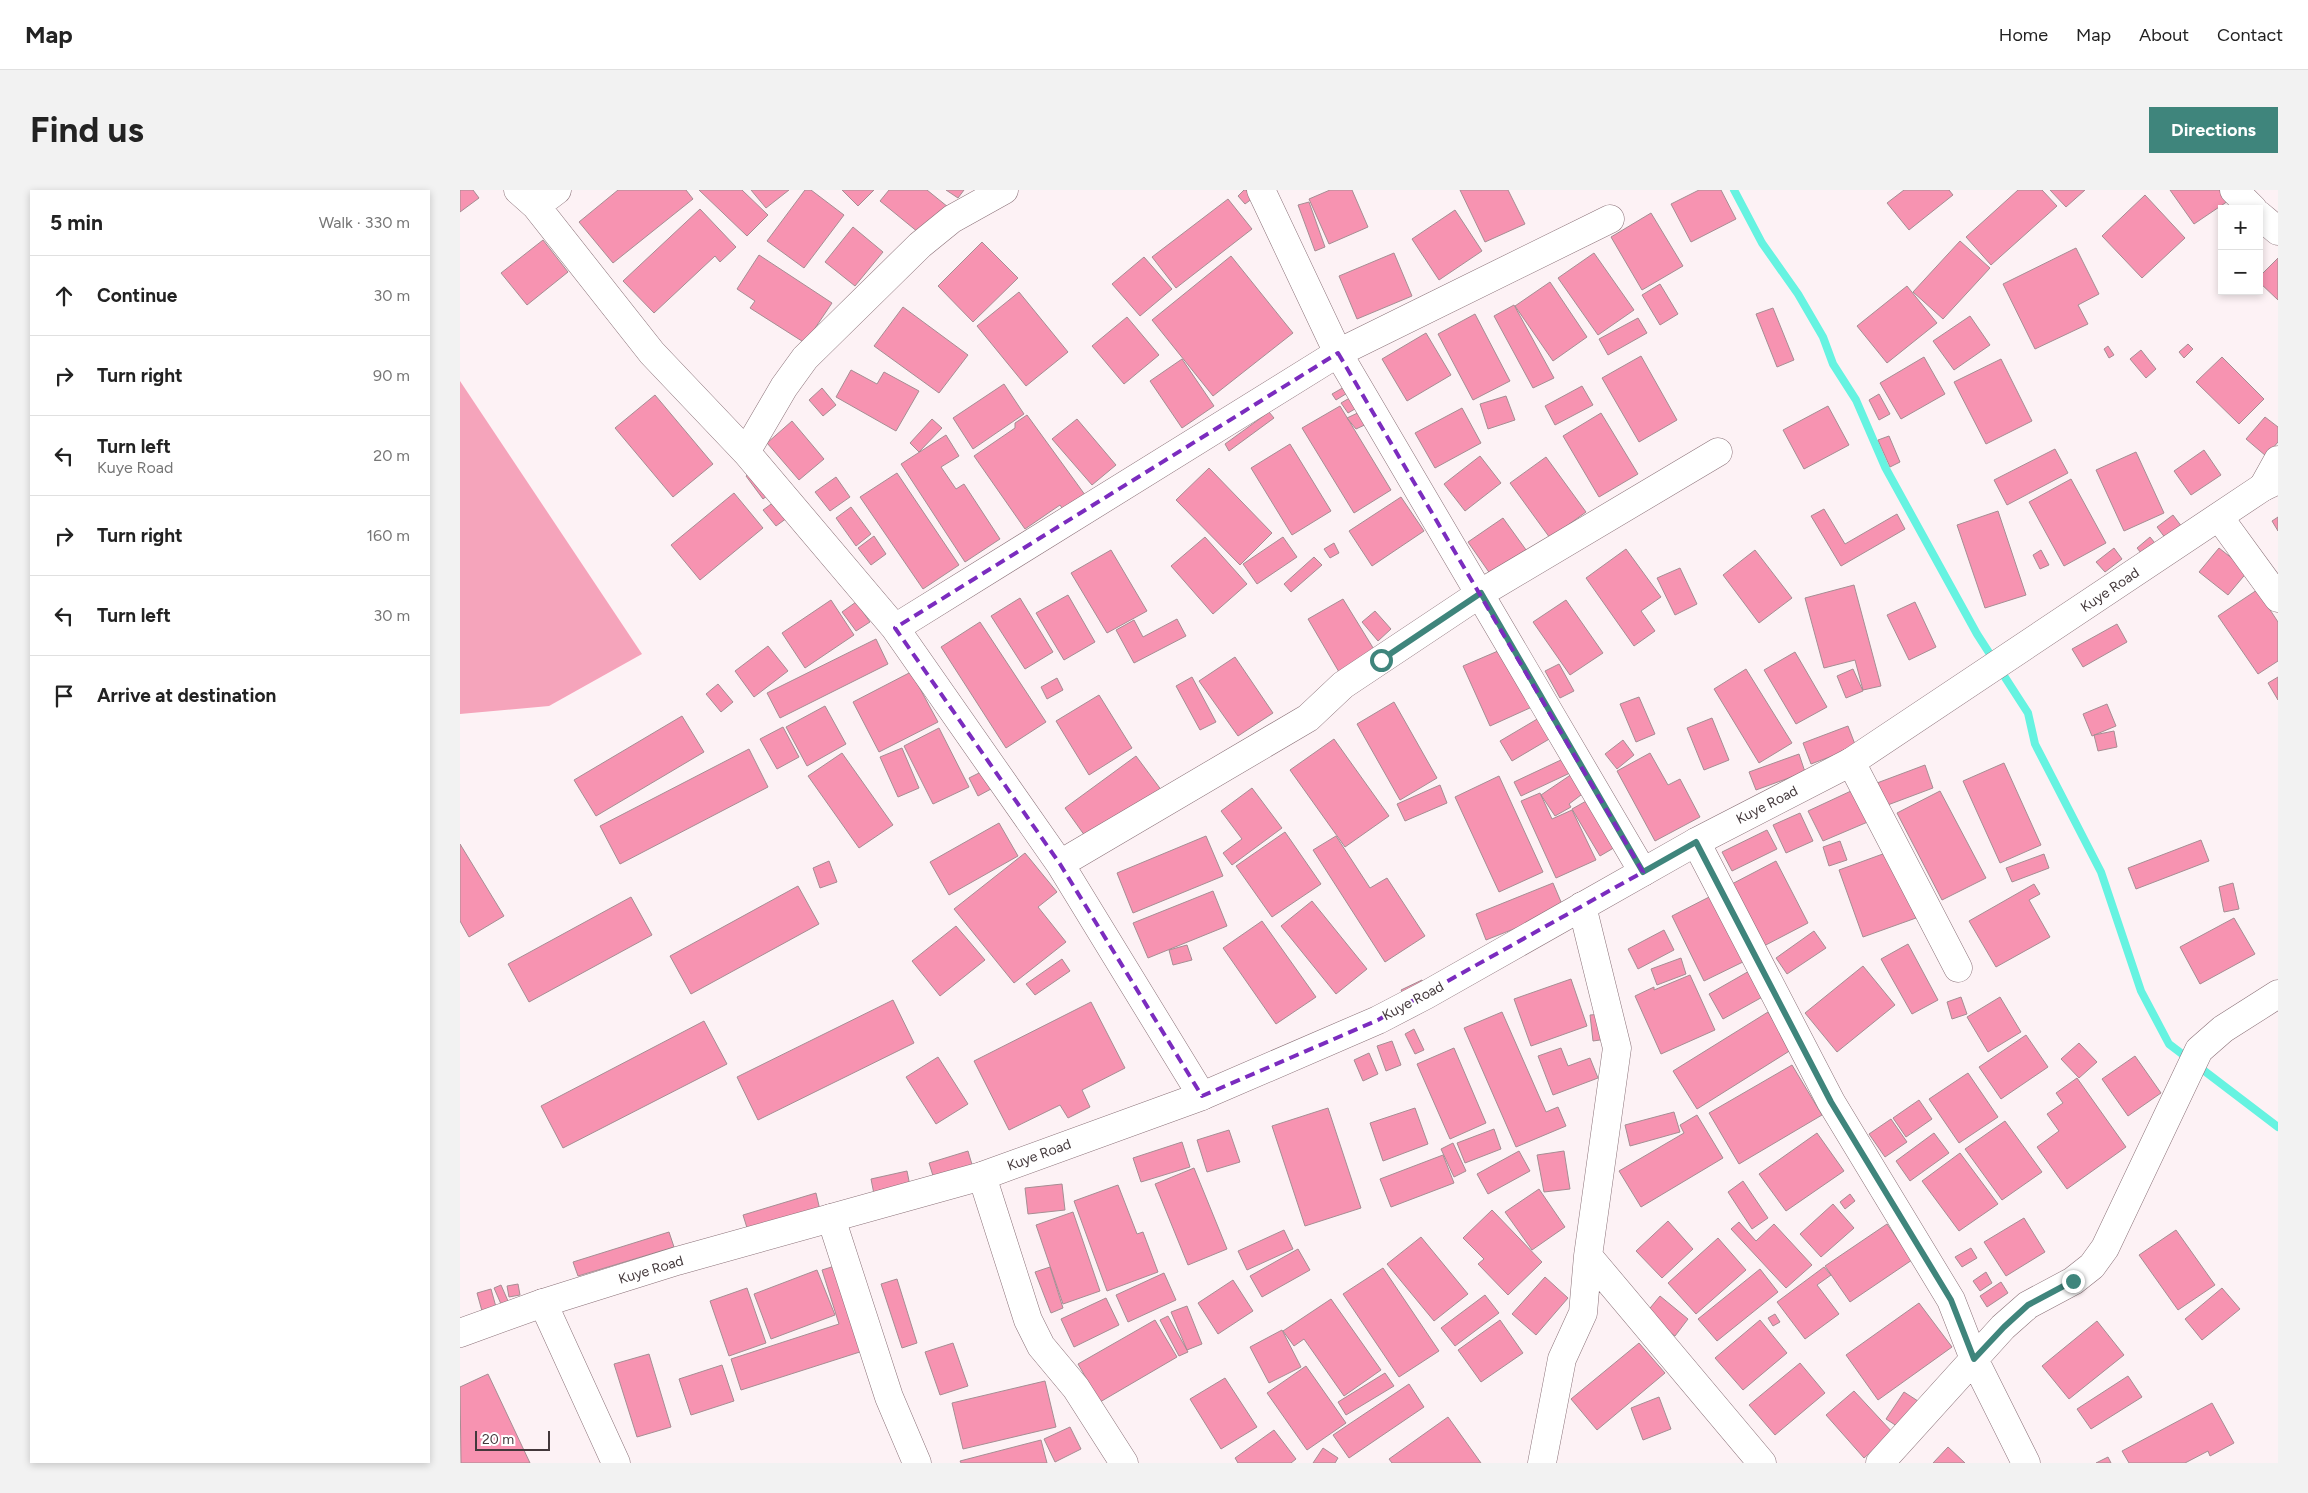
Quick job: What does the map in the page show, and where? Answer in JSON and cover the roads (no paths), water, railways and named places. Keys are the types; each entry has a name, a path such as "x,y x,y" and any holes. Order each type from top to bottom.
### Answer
{"street":[{"path":"557,190 527,198 652,354 746,452 895,628 1060,864 1202,1096"},
{"path":"746,452 784,387 805,358 920,245 952,219 1004,190"},
{"path":"1262,190 1338,353 1481,593 1643,872"},
{"path":"2234,190 2249,205"},
{"path":"2263,218 2278,231"},
{"path":"895,628 1338,353 1610,219"},
{"path":"1060,864 1308,718 1343,685 1481,593 1718,452"},
{"path":"2271,484 2278,460"},
{"name":"Kuye Road","path":"460,1332 543,1303 677,1261 982,1176 1202,1096 1378,1020 1426,995 1696,842 1851,762 2271,484"},
{"path":"2220,517 2278,598"},
{"path":"1851,762 1958,968"},
{"path":"1696,842 1831,1102 1951,1300 1974,1359 2026,1463"},
{"path":"1542,1463 1562,1359 1583,1313 1588,1256 1617,1048 1582,906"},
{"path":"1880,1463 2004,1327 2028,1305 2073,1281 2092,1266 2105,1248 2199,1050 2223,1029 2278,994"},
{"path":"982,1176 1028,1320 1041,1346 1076,1388 1124,1463"},
{"path":"831,1218 889,1397 917,1463"},
{"path":"1588,1256 1762,1463"},
{"path":"543,1303 616,1463"}],"waterway":[{"path":"1734,190 1762,243 1798,294 1823,337 1833,364 1856,400 1885,467 1977,634 2028,713 2035,744 2101,872 2141,991 2169,1044 2278,1127"}]}
